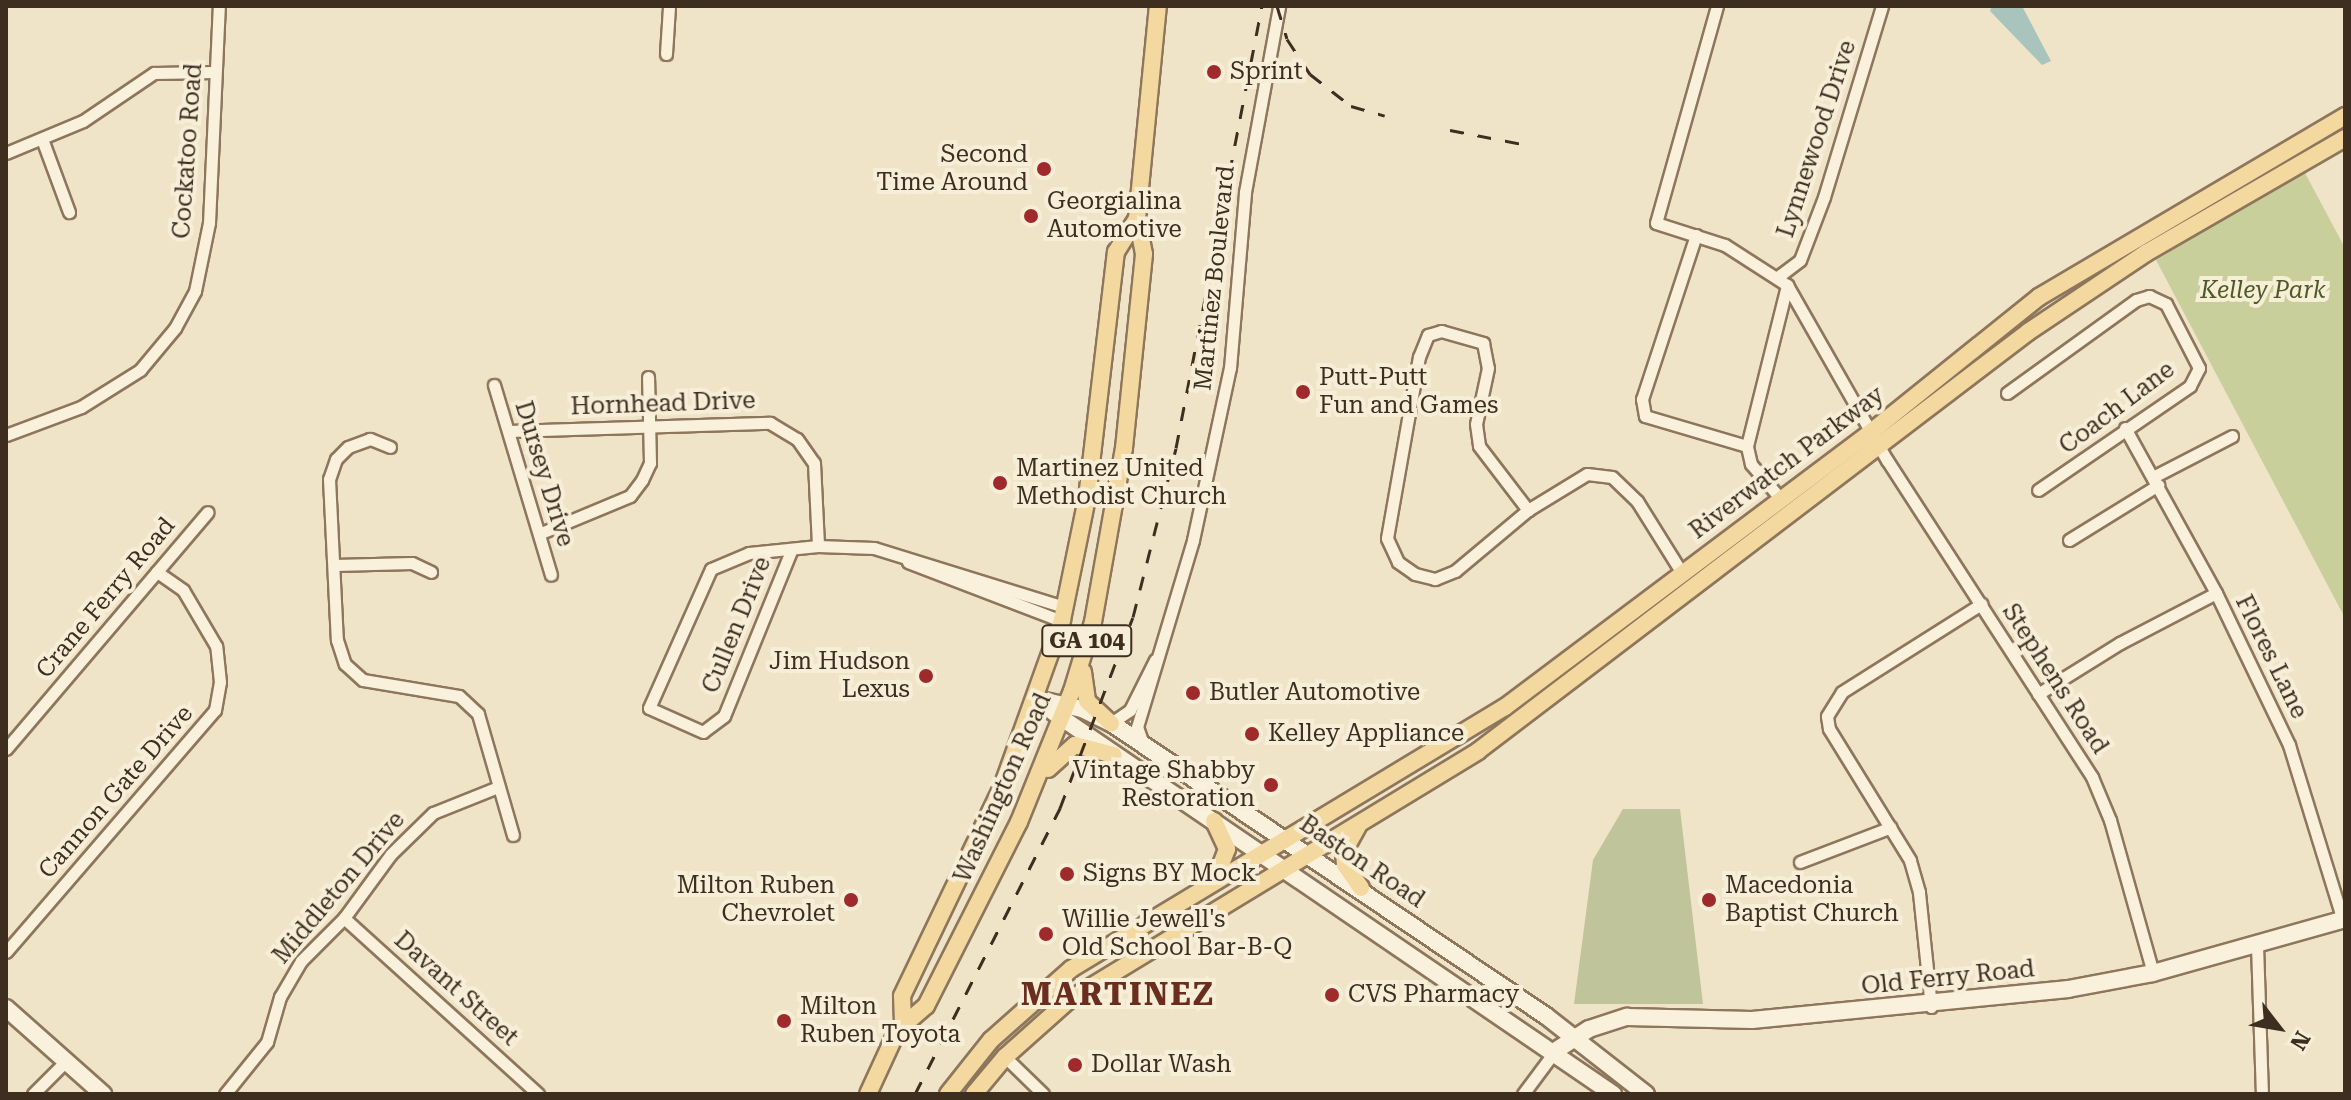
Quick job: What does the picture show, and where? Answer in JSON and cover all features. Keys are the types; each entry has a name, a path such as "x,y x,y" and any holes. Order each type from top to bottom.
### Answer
{"main road":[{"name":"Washington Road","path":"868,1094 903,1023 926,1006 1037,782 1082,659 1117,501 1144,254 1137,219 1158,6"},
{"name":"Riverwatch Parkway","path":"948,1094 1016,1014 1084,960 1505,707 1871,432 2039,297 2345,116"},
{"name":"Riverwatch Parkway","path":"974,1094 1005,1057 1097,980 1285,871 1517,724 2028,332 2146,253 2345,138"},
{"name":"Washington Road","path":"903,1023 902,996 1002,787 1036,699 1063,614 1087,498 1116,252 1137,219"},
{"path":"1082,659 1084,696 1111,723"},
{"name":"Baston Road","path":"1036,699 1064,712 1111,723 1361,888 1574,1038 1646,1094"},
{"path":"1064,712 1114,755 1555,1051 1613,1094"},
{"path":"1037,782 1068,747 1114,755"},
{"path":"1212,883 1227,851 1214,821"},
{"path":"1359,824 1344,851 1345,865 1361,888"},
{"name":"Old Ferry Road","path":"1555,1051 1574,1038 1627,1017 1752,1020 1931,1007 2153,973 2344,920"},
{"path":"1084,960 1097,980"},
{"path":"6,1008 103,1094"}],"street":[{"name":"Cockatoo Road","path":"8,434 100,398 140,370 175,328 195,291 209,223 219,6"},
{"path":"666,54 669,6"},
{"name":"Martinez Boulevard","path":"1143,744 1137,727 1193,540 1230,368 1245,192 1279,6"},
{"path":"1717,6 1656,223 1750,257 1783,280"},
{"name":"Lynnewood Drive","path":"1747,446 1783,280 1800,260 1824,197 1882,6"},
{"path":"6,153 106,109 154,73 215,72"},
{"path":"42,139 69,212"},
{"path":"1696,235 1642,399 1645,416 1747,446 1751,464 1780,498"},
{"name":"Stephens Road","path":"1783,280 1880,447 2102,799 2153,973"},
{"name":"Coach Lane","path":"2007,393 2136,300 2149,296 2166,304 2199,368 2190,386 2038,490"},
{"path":"1528,510 1479,446 1476,424 1488,368 1483,343 1441,331 1428,335 1399,446 1389,519 1387,538 1398,562 1415,574 1435,579 1455,571 1528,510 1587,474 1612,477 1637,501 1682,573"},
{"path":"541,533 630,496 650,463 648,377"},
{"name":"Dursey Drive","path":"494,385 541,533 551,575"},
{"path":"6,420 8,434"},
{"name":"Hornhead Drive","path":"509,431 770,423 797,439 814,463 818,546"},
{"name":"Flores Lane","path":"2125,428 2216,593 2289,745 2344,920"},
{"path":"2069,540 2155,481 2232,436"},
{"path":"390,447 370,439 336,459 329,479 337,640 345,664 363,680 459,696 478,714 513,835"},
{"name":"Crane Ferry Road","path":"6,749 208,512"},
{"path":"791,551 818,546 874,548 1063,614"},
{"name":"Cullen Drive","path":"791,551 724,716 703,732 649,708 656,684 711,569 749,553 791,551"},
{"path":"335,565 412,563 431,572"},
{"name":"Cannon Gate Drive","path":"6,952 215,710 220,682 216,646 183,590 157,572"},
{"path":"2038,694 2120,643 2216,593"},
{"path":"1931,1007 1916,876 1891,827 1829,729 1831,702 1981,604"},
{"name":"Martinez Boulevard","path":"1111,723 1130,710 1163,646"},
{"name":"Middleton Drive","path":"225,1094 267,1042 280,997 301,961 344,918 391,854 433,813 498,787"},
{"path":"1800,862 1891,827"},
{"name":"Davant Street","path":"344,918 538,1094"},
{"path":"2257,945 2262,1094"},
{"path":"1523,1094 1555,1051"},
{"path":"1005,1057 1043,1094"},
{"path":"33,1094 65,1062"}],"green space":[{"name":"Kelley Park","path":"2304,171 2345,248 2345,618 2156,260"},
{"path":"1623,809 1680,809 1703,1004 1574,1004 1593,860"}],"water":[{"path":"1992,6 2022,6 2051,61 2042,65 1990,11"}],"railway":[{"path":"915,1094 1060,808 1133,617 1176,448 1262,6"},
{"path":"1277,6 1287,39 1310,74 1351,106 1385,116"},
{"path":"1450,130 1527,145"}],"place":[{"name":"Sprint","path":"1214,72"},
{"name":"Second Time Around","path":"1044,169"},
{"name":"Georgialina Automotive","path":"1031,216"},
{"name":"Putt-Putt Fun and Games","path":"1303,392"},
{"name":"Martinez United Methodist Church","path":"1000,483"},
{"name":"Jim Hudson Lexus","path":"926,676"},
{"name":"Butler Automotive","path":"1193,693"},
{"name":"Kelley Appliance","path":"1252,734"},
{"name":"Vintage Shabby Restoration","path":"1271,785"},
{"name":"Signs BY Mock","path":"1067,874"},
{"name":"Milton Ruben Chevrolet","path":"851,900"},
{"name":"Macedonia Baptist Church","path":"1709,900"},
{"name":"Willie Jewell's Old School Bar-B-Q","path":"1046,934"},
{"name":"CVS Pharmacy","path":"1332,995"},
{"name":"Milton Ruben Toyota","path":"784,1021"},
{"name":"Dollar Wash","path":"1075,1065"}],"district":[{"name":"MARTINEZ","path":"1118,994"}]}
